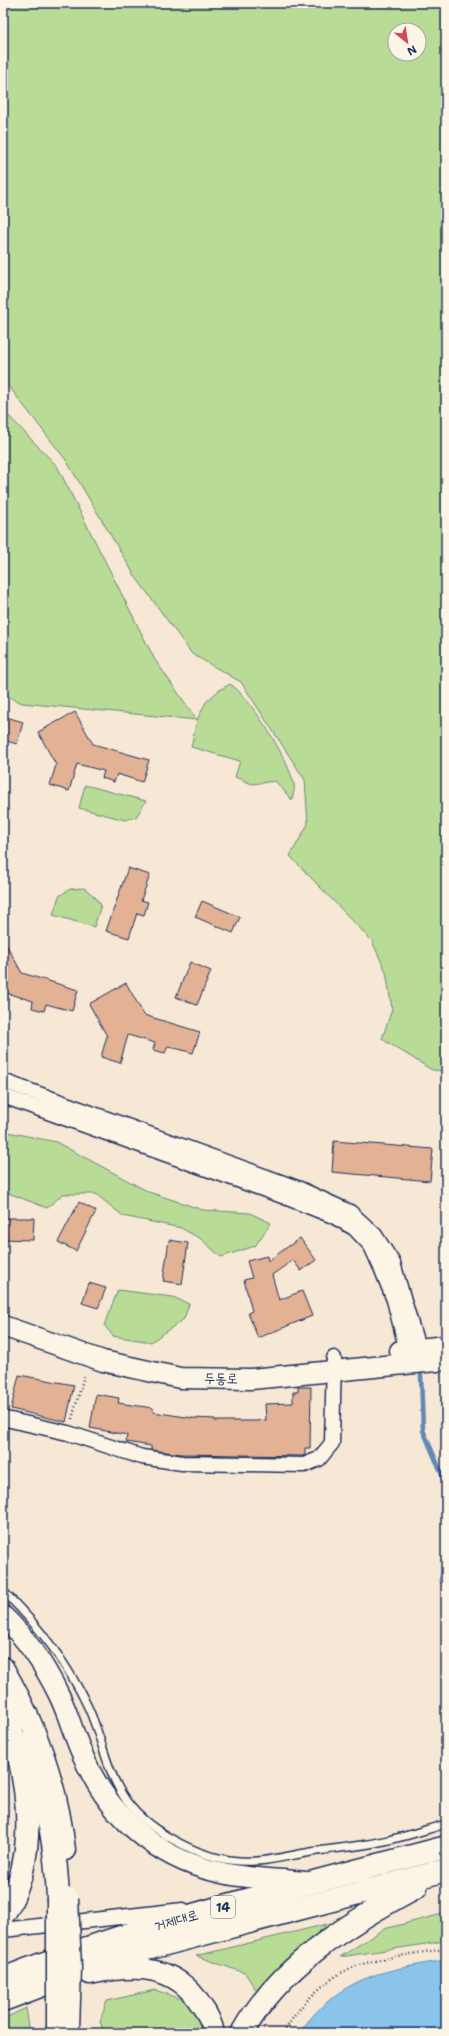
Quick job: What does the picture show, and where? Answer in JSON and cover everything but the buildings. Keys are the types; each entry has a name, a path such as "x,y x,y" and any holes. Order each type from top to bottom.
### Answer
{"highway":[{"path":"3,1694 24,1736 43,1792 52,1835 63,1899 64,2031"},
{"path":"3,1704 20,1763 27,1818 23,1869 8,1906"},
{"name":"거제대로","path":"3,1979 116,1938 233,1904 446,1847"},
{"name":"거제대로","path":"3,2000 120,1956 446,1871"},
{"path":"242,2033 272,1990 305,1958 362,1917 446,1871"}],"street":[{"path":"3,1081 300,1189 350,1212 375,1235 393,1263 414,1356"},
{"path":"3,1096 285,1197 333,1216 354,1228 371,1246 394,1300 414,1356"},
{"name":"두동로","path":"3,1315 108,1351 184,1364 252,1366 334,1365"},
{"name":"두동로","path":"3,1326 103,1361 180,1378 252,1379 334,1365 414,1356 446,1346"},
{"name":"두동로","path":"414,1356 446,1360"},
{"path":"6,1419 68,1433 142,1456 182,1463 304,1465 319,1459 332,1443 334,1365"},
{"path":"3,1616 24,1640 49,1676 66,1712 87,1766 98,1785 125,1822 139,1835 169,1854 203,1868 243,1877 313,1882"},
{"path":"3,1668 31,1722 49,1769 64,1842 63,1899"},
{"path":"3,1930 233,1904"},
{"path":"49,1982 118,1969 141,1969 162,1973 176,1979 191,1990 205,2010 214,2033"}],"lane":[{"path":"3,1591 24,1611 49,1643 68,1672 88,1707 114,1778 122,1795 136,1812 176,1842 216,1857 238,1861 258,1862 379,1842 446,1824"}],"path":[{"path":"68,1433 84,1376"},
{"path":"284,2033 302,2006 325,1984 358,1965 446,1949"}],"green space":[{"path":"3,3 446,3 446,1071 432,1070 382,1039 392,1009 386,972 372,941 290,856 308,824 305,780 241,682 192,654 135,576 66,460 3,379"},
{"path":"3,410 57,466 155,660 197,720 22,703 3,694"},
{"path":"230,684 248,702 258,715 277,746 285,761 294,785 292,800 275,781 252,784 235,777 240,761 191,747 197,720 206,702 218,691"},
{"path":"85,785 146,801 136,817 125,820 79,808"},
{"path":"84,888 94,896 101,905 94,927 53,915 59,896 70,889"},
{"path":"3,1131 56,1142 149,1192 203,1210 250,1213 271,1223 255,1246 221,1257 201,1239 181,1228 123,1216 96,1194 63,1194 47,1208 3,1191"},
{"path":"118,1290 173,1297 189,1304 184,1319 151,1342 113,1336 104,1325"},
{"path":"446,1913 446,1938 439,1942 340,1957 384,1929"},
{"path":"327,1924 273,1978 262,1999 245,1973 196,1956"},
{"path":"155,1990 188,2001 210,2033 104,2033 100,2021 107,2001"},
{"path":"26,2008 30,2033 3,2033 3,2019"}],"water":[{"path":"446,1960 446,2033 299,2033 315,2014 331,1999 364,1979 402,1968"}],"waterway":[{"path":"421,1375 423,1430 446,1484"},
{"path":"446,1560 441,1580 446,1587"}]}
